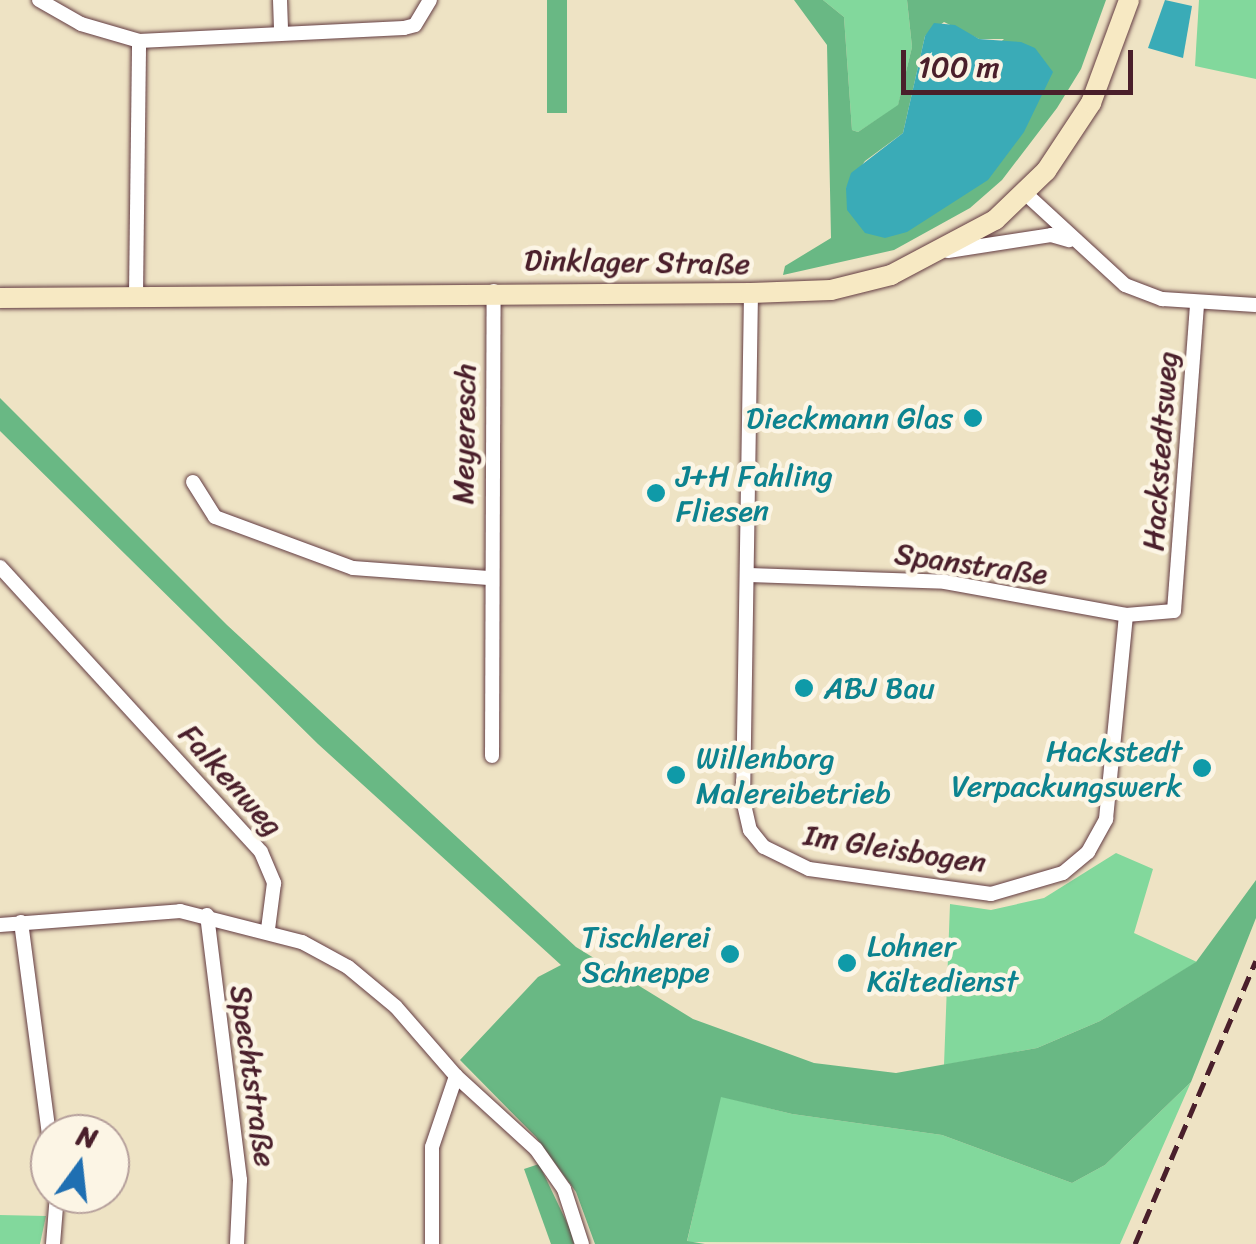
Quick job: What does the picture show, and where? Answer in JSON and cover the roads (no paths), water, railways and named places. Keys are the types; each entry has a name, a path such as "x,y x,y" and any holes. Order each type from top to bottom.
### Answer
{"main road":[{"name":"Dinklager Straße","path":"0,298 494,290 751,293 830,290 891,275 948,251 1026,194 1091,103 1129,0"}],"street":[{"path":"39,0 81,24 139,41 281,31 404,28 414,25 430,0"},
{"path":"280,0 281,31"},
{"path":"136,294 139,41"},
{"path":"1026,194 1125,285 1197,304 1256,304"},
{"path":"948,251 1051,235 1074,242"},
{"name":"Meyeresch","path":"492,756 489,578 494,290"},
{"name":"Im Gleisbogen","path":"751,293 743,800 757,838 776,857 809,869 991,894 1063,872 1088,852 1106,818 1126,616"},
{"name":"Hackstedtsweg","path":"1179,603 1197,304"},
{"path":"192,482 215,516 353,568 489,578"},
{"name":"Falkenweg","path":"0,567 261,852 274,883 268,929"},
{"name":"Spanstraße","path":"749,575 945,582 1126,616 1164,614 1179,603"},
{"path":"0,924 180,911 268,929 348,967 396,1007 456,1076 536,1149 564,1189 582,1244"},
{"name":"Spechtstraße","path":"207,915 240,1180 237,1244"},
{"path":"21,922 46,1114"},
{"path":"432,1244 432,1147 456,1076"},
{"path":"53,1244 55,1214"}],"water":[{"path":"1165,0 1192,6 1183,58 1148,48"},
{"path":"934,23 955,25 979,39 1021,42 1035,48 1053,72 1024,132 988,180 907,232 885,238 865,233 847,210 846,188 851,173 903,133 925,36"}],"railway":[{"path":"1135,1244 1256,961"}],"place":[{"name":"Dieckmann Glas","path":"973,418"},
{"name":"J+H Fahling Fliesen","path":"656,493"},
{"name":"ABJ Bau","path":"804,688"},
{"name":"Hackstedt Verpackungswerk","path":"1202,768"},
{"name":"Willenborg Malereibetrieb","path":"676,775"},
{"name":"Tischlerei Schneppe","path":"730,954"},
{"name":"Lohner Kältedienst","path":"847,963"}]}
